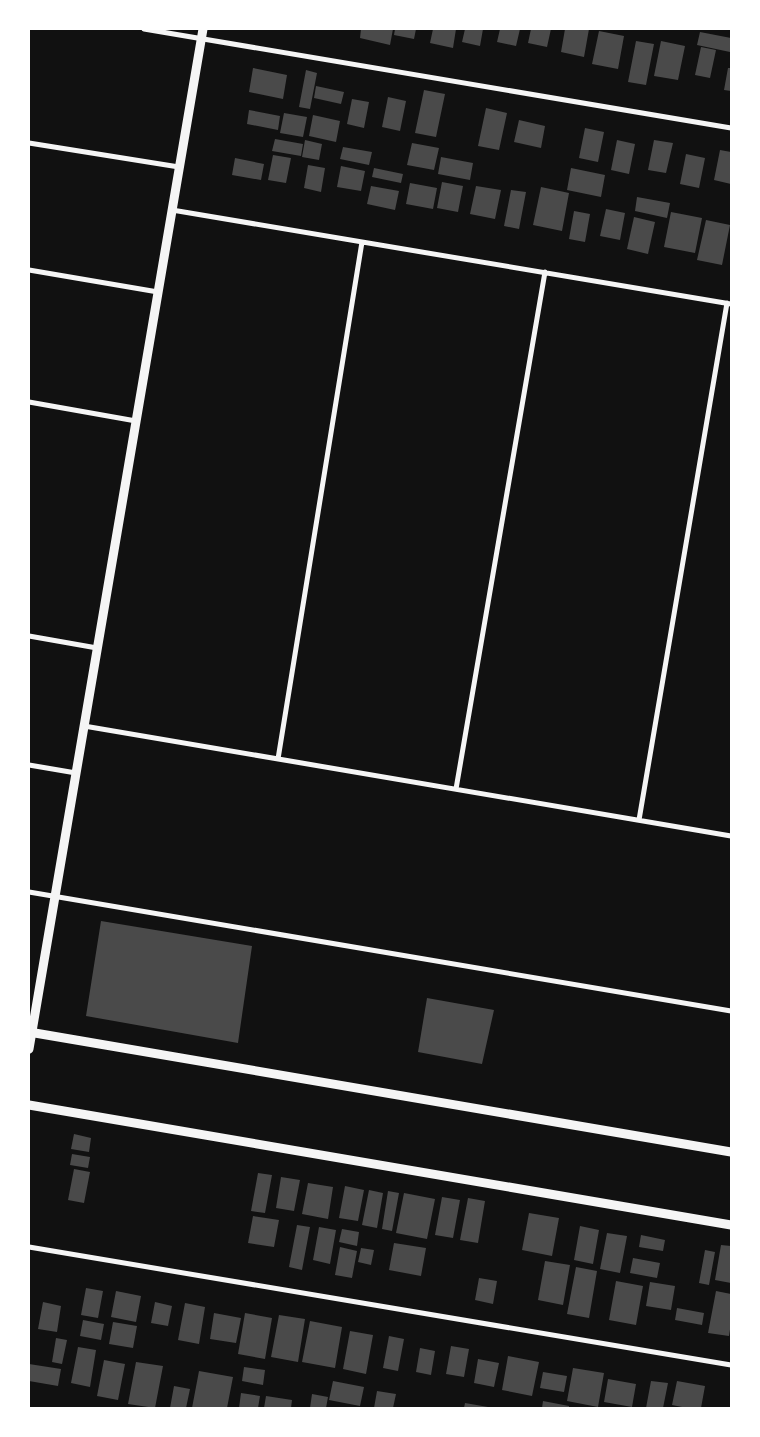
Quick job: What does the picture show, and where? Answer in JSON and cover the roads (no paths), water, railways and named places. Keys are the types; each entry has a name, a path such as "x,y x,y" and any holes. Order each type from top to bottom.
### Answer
{"street":[{"path":"144,29 202,33 731,128"},
{"path":"29,1049 30,1032 55,896 202,33"},
{"path":"29,143 179,167"},
{"path":"172,210 729,303 639,820"},
{"path":"278,759 362,242"},
{"path":"29,270 158,292"},
{"path":"456,789 545,272"},
{"path":"29,402 136,421"},
{"path":"29,636 97,648"},
{"path":"84,726 731,836"},
{"path":"29,765 76,773"},
{"path":"29,892 731,1011"},
{"path":"30,1032 731,1152"},
{"path":"29,1105 731,1225"},
{"path":"29,1247 731,1365"}]}
